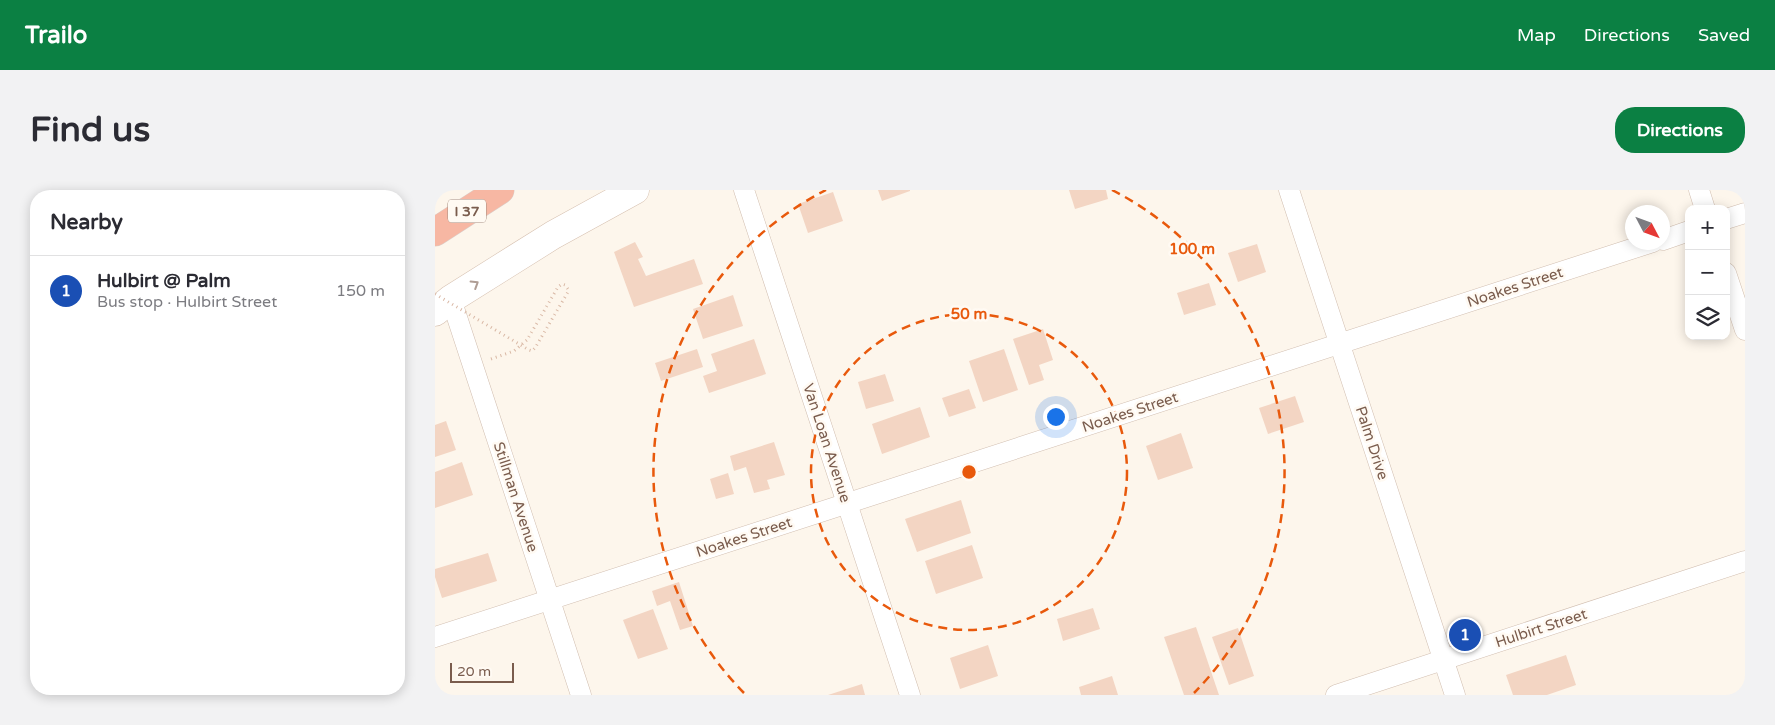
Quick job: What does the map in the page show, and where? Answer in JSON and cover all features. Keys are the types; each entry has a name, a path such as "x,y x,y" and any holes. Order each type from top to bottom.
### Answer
{"highway":[{"name":"I 37","path":"435,232 499,190"}],"main road":[{"path":"440,302 553,235 635,190"}],"street":[{"name":"Van Loan Avenue","path":"744,190 910,695"},
{"name":"Palm Drive","path":"1289,190 1455,695"},
{"path":"1699,190 1704,205"},
{"path":"1730,218 1745,213"},
{"path":"1670,238 1685,232"},
{"name":"Noakes Street","path":"435,637 1628,250"},
{"path":"1730,285 1745,330"},
{"name":"Stillman Avenue","path":"440,302 472,365 581,695"},
{"name":"Hulbirt Street","path":"1336,695 1745,561"}],"path":[{"path":"440,302 529,350 532,351 568,292 568,289 565,285 561,284 558,287 527,340 521,347 503,356 472,365"}],"building":[{"path":"878,190 910,190 910,191 882,201"},
{"path":"1069,190 1106,190 1108,199 1075,209"},
{"path":"833,192 843,221 808,233 798,204"},
{"path":"635,242 643,257 638,259 646,276 694,259 703,284 634,307 614,252"},
{"path":"1257,244 1266,272 1238,282 1228,253"},
{"path":"1209,283 1216,305 1184,315 1177,293"},
{"path":"733,295 743,326 703,339 693,309"},
{"path":"1043,329 1053,360 1039,365 1044,380 1029,385 1013,339"},
{"path":"754,339 766,374 709,393 703,376 717,371 711,354"},
{"path":"697,349 703,367 661,381 655,363"},
{"path":"1004,349 1018,390 983,402 969,361"},
{"path":"885,374 894,401 866,409 858,382"},
{"path":"969,389 976,408 949,417 942,398"},
{"path":"1295,396 1304,422 1268,434 1259,408"},
{"path":"920,407 930,437 882,454 872,424"},
{"path":"446,421 456,450 435,457 435,425"},
{"path":"1181,433 1193,468 1158,480 1146,446"},
{"path":"774,442 785,475 767,480 770,489 754,493 746,467 734,471 730,456"},
{"path":"462,462 473,495 435,508 435,472"},
{"path":"728,473 734,494 716,499 710,479"},
{"path":"961,500 971,533 917,552 905,519"},
{"path":"972,545 983,578 936,594 925,561"},
{"path":"488,553 497,581 442,598 435,577 435,569"},
{"path":"679,582 693,626 680,630 670,601 657,606 652,591"},
{"path":"1093,608 1100,629 1063,641 1057,619"},
{"path":"653,609 668,649 638,659 623,620"},
{"path":"1196,627 1219,695 1184,695 1164,637"},
{"path":"1238,628 1254,676 1229,685 1212,637"},
{"path":"988,645 998,676 960,689 950,658"},
{"path":"1566,655 1576,685 1547,695 1513,695 1506,675"},
{"path":"1112,676 1118,695 1081,695 1079,687"},
{"path":"862,684 865,695 828,695"}],"place":[{"name":"Hulbirt @ Palm","path":"1465,635"}]}
